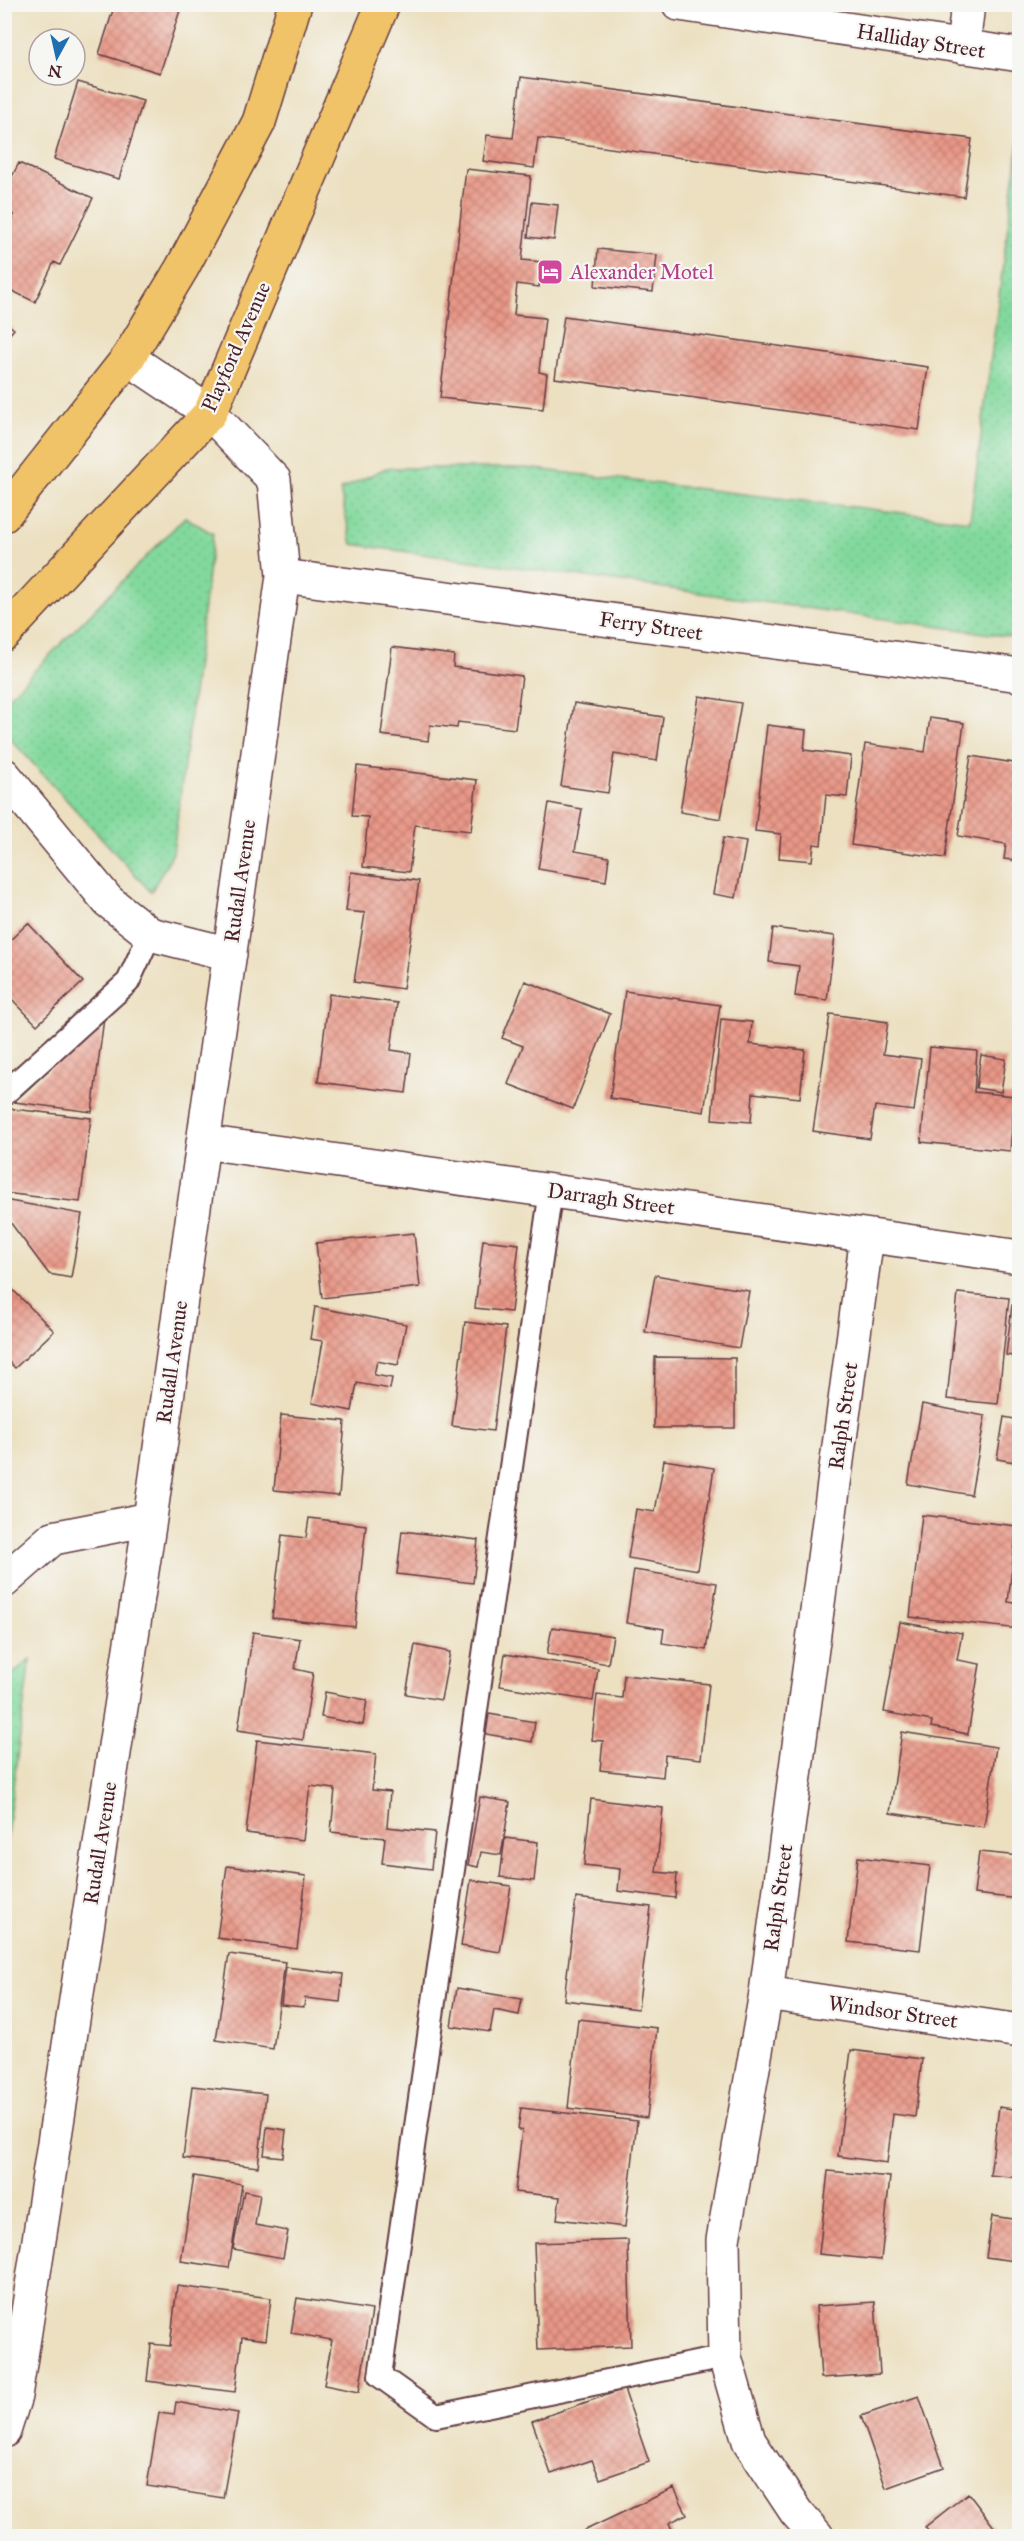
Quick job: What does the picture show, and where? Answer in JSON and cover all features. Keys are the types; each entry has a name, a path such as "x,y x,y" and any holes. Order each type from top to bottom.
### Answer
{"highway":[{"path":"4,515 128,358 182,268 259,122 295,4"},
{"name":"Playford Avenue","path":"4,634 210,413 383,4"}],"street":[{"name":"Halliday Street","path":"679,4 1020,55"},
{"path":"963,47 968,4"},
{"name":"Rudall Avenue","path":"4,2431 15,2396 150,1519 283,576 274,480 210,413 128,358"},
{"name":"Ferry Street","path":"283,576 1020,675"},
{"path":"4,775 108,901 150,934 230,954"},
{"name":"Darragh Street","path":"203,1142 1020,1257"},
{"name":"Ralph Street","path":"817,2536 795,2512 749,2441 724,2357 723,2240 766,1993 867,1236"},
{"path":"4,1581 53,1538 150,1519"},
{"name":"Windsor Street","path":"766,1993 1020,2031"}],"lane":[{"path":"4,1094 128,982 150,934"},
{"path":"552,1190 380,2376 436,2416 724,2357"}],"green space":[{"path":"1019,140 1019,638 352,544 340,490 386,468 527,468 970,521"},
{"path":"185,517 213,534 173,853 151,892 5,733 5,701"},
{"path":"30,1659 5,1849 5,1681"}],"building":[{"path":"115,4 182,4 160,73 99,54"},
{"path":"521,77 972,139 964,197 538,138 534,168 483,161 487,135 513,138"},
{"path":"87,85 143,101 119,179 54,159 76,87 87,87"},
{"path":"19,163 93,198 60,265 54,262 35,302 4,287 4,234 14,215 4,210 4,192"},
{"path":"466,169 531,176 522,260 542,262 539,287 517,284 514,315 545,318 539,372 547,374 543,409 440,398"},
{"path":"532,202 558,205 554,240 528,237"},
{"path":"598,249 657,255 653,292 595,286"},
{"path":"564,316 928,367 919,430 555,378"},
{"path":"4,321 14,329 4,341"},
{"path":"392,647 454,655 453,667 522,676 515,729 458,722 457,728 430,725 428,741 381,735"},
{"path":"699,696 741,703 721,819 680,812"},
{"path":"574,703 663,717 657,761 614,754 608,793 561,786"},
{"path":"930,718 964,723 945,858 851,845 865,744 925,752"},
{"path":"767,725 806,730 804,750 851,756 847,797 826,795 821,845 814,844 812,861 779,858 781,834 755,831"},
{"path":"971,756 1020,764 1020,861 1004,859 1006,844 958,836"},
{"path":"357,766 477,780 471,831 415,825 409,872 363,867 368,817 352,816"},
{"path":"549,803 582,809 575,851 609,857 606,881 538,869"},
{"path":"723,838 746,842 736,898 713,894"},
{"path":"351,872 419,881 403,989 354,982 365,913 346,911"},
{"path":"28,923 83,982 37,1025 4,991 4,946"},
{"path":"773,928 835,936 827,1000 795,996 799,966 769,962"},
{"path":"525,981 610,1014 573,1109 508,1084 523,1046 502,1038"},
{"path":"625,991 720,1005 704,1112 610,1098"},
{"path":"329,994 397,1003 391,1050 411,1053 406,1093 318,1082"},
{"path":"830,1014 888,1022 883,1054 921,1059 914,1111 875,1106 870,1139 813,1131"},
{"path":"104,1018 92,1112 14,1102"},
{"path":"721,1019 752,1022 750,1044 805,1050 800,1098 753,1093 751,1122 712,1119"},
{"path":"930,1047 977,1051 974,1092 1015,1096 1010,1151 921,1142"},
{"path":"981,1055 1006,1059 1001,1092 976,1088"},
{"path":"4,1108 91,1118 80,1202 4,1193"},
{"path":"4,1200 82,1214 71,1278 49,1274 4,1214"},
{"path":"414,1233 420,1287 322,1298 316,1243"},
{"path":"483,1240 519,1244 511,1312 475,1308"},
{"path":"655,1275 749,1291 739,1348 645,1332"},
{"path":"4,1281 54,1331 15,1368 4,1357"},
{"path":"958,1293 1009,1298 998,1404 947,1399"},
{"path":"1012,1305 1020,1306 1020,1357 1006,1355"},
{"path":"315,1307 406,1324 398,1365 377,1361 374,1375 392,1378 390,1389 357,1383 352,1411 312,1403 323,1341 310,1339"},
{"path":"465,1322 506,1327 493,1431 452,1426"},
{"path":"655,1357 735,1358 735,1428 654,1428"},
{"path":"922,1404 985,1416 971,1495 908,1484"},
{"path":"281,1415 345,1421 339,1496 274,1490"},
{"path":"1004,1417 1020,1420 1020,1463 997,1459"},
{"path":"664,1460 714,1468 698,1570 628,1558 636,1509 655,1512"},
{"path":"922,1515 1017,1526 1008,1602 1020,1604 1020,1629 910,1617"},
{"path":"309,1518 366,1525 355,1627 272,1618 282,1535 306,1538"},
{"path":"402,1531 478,1540 473,1583 397,1574"},
{"path":"634,1570 717,1583 706,1650 662,1643 664,1629 626,1623"},
{"path":"900,1622 962,1633 957,1660 980,1664 968,1734 931,1727 932,1721 884,1712"},
{"path":"552,1627 613,1636 608,1664 547,1654"},
{"path":"253,1632 300,1639 295,1669 313,1673 303,1740 238,1730"},
{"path":"415,1645 450,1652 441,1700 406,1694"},
{"path":"505,1654 598,1669 593,1701 500,1686"},
{"path":"624,1675 709,1684 701,1759 665,1755 663,1777 600,1770 603,1741 592,1740 597,1695 622,1698"},
{"path":"325,1692 367,1700 363,1725 321,1717"},
{"path":"489,1714 535,1722 532,1742 486,1734"},
{"path":"902,1732 996,1747 984,1827 890,1813"},
{"path":"257,1740 376,1754 372,1790 390,1792 387,1827 435,1832 431,1869 382,1863 385,1838 331,1832 335,1789 310,1786 303,1840 246,1833"},
{"path":"480,1797 510,1802 501,1855 481,1852 478,1867 468,1865"},
{"path":"591,1799 663,1808 656,1872 677,1874 675,1898 618,1891 620,1869 584,1865"},
{"path":"505,1838 538,1842 534,1881 500,1877"},
{"path":"979,1852 1020,1856 1020,1899 974,1894"},
{"path":"858,1857 930,1866 920,1950 848,1942"},
{"path":"227,1866 306,1876 297,1949 217,1938"},
{"path":"471,1880 511,1886 500,1952 461,1946"},
{"path":"576,1898 651,1907 638,2009 564,2000"},
{"path":"229,1954 285,1962 273,2049 216,2040"},
{"path":"286,1967 343,1974 340,2002 305,1998 304,2007 281,2005"},
{"path":"457,1988 522,1999 519,2015 494,2010 490,2032 451,2026"},
{"path":"578,2019 657,2028 647,2118 568,2108"},
{"path":"851,2050 922,2059 915,2117 893,2114 887,2163 838,2156"},
{"path":"192,2086 266,2094 258,2167 183,2158"},
{"path":"999,2107 1020,2110 1020,2178 990,2175"},
{"path":"521,2108 637,2121 625,2227 557,2219 560,2197 515,2192 522,2130 518,2130"},
{"path":"267,2127 286,2130 283,2157 264,2155"},
{"path":"828,2171 890,2177 881,2260 819,2254"},
{"path":"194,2176 242,2184 229,2268 181,2261"},
{"path":"244,2191 260,2194 255,2225 288,2231 283,2258 233,2249"},
{"path":"992,2216 1020,2220 1015,2261 986,2257"},
{"path":"628,2240 631,2346 538,2350 534,2243"},
{"path":"177,2286 271,2298 266,2340 242,2337 235,2392 147,2381 151,2344 170,2346"},
{"path":"297,2298 372,2310 359,2392 324,2385 332,2340 291,2333"},
{"path":"875,2302 880,2374 821,2378 816,2306"},
{"path":"624,2389 649,2462 600,2479 592,2460 551,2474 532,2421"},
{"path":"919,2396 944,2467 886,2488 861,2416"},
{"path":"176,2402 238,2413 223,2498 147,2486 159,2413 174,2415"},
{"path":"674,2488 687,2514 669,2523 675,2536 573,2536"},
{"path":"968,2493 1001,2536 932,2536 925,2527"}],"place":[{"name":"Alexander Motel","path":"550,272"}]}
